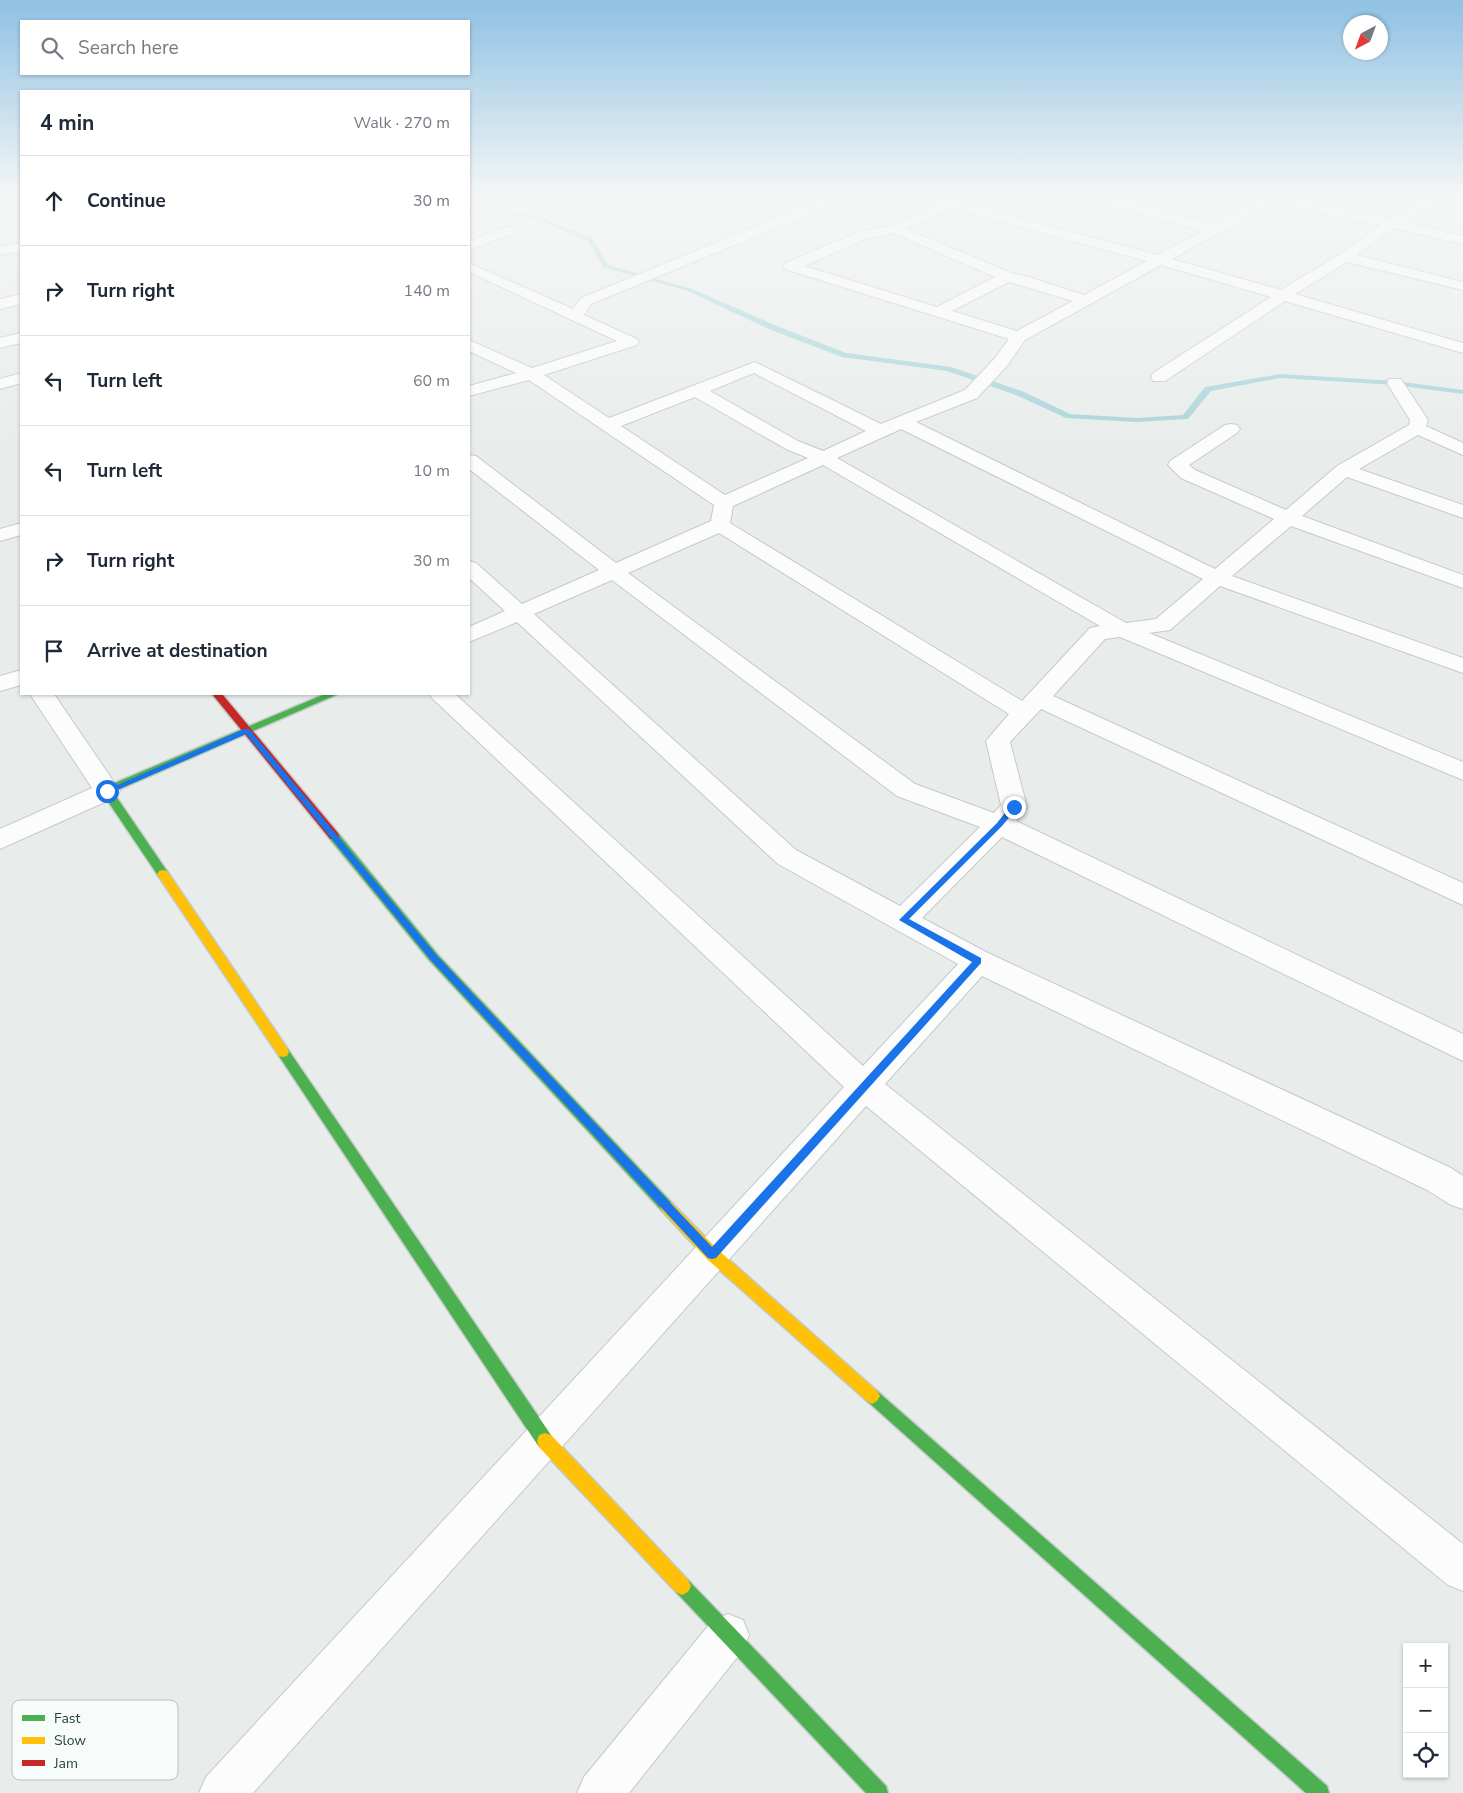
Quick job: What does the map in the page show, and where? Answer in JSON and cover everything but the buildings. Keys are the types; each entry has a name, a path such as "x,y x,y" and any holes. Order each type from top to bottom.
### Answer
{"street":[{"path":"470,391 531,374 631,342 498,281"},
{"path":"575,317 586,301 638,281"},
{"path":"837,281 1019,338"},
{"path":"938,312 1000,281"},
{"path":"1026,281 1087,300"},
{"path":"724,503 880,431 971,394 1001,362 1019,338 1123,281"},
{"path":"1232,281 1463,348"},
{"path":"1160,377 1308,281"},
{"path":"1441,281 1463,286"},
{"path":"0,304 20,299"},
{"path":"0,343 20,338"},
{"path":"470,345 531,374 724,503"},
{"path":"607,424 755,367 880,431"},
{"path":"0,384 20,378"},
{"path":"903,920 1014,807 998,741 1098,633 1162,625 1344,470 1417,428 1419,420 1394,384"},
{"path":"696,390 792,445 824,458 1122,630 1463,772"},
{"path":"901,422 1217,578 1463,666"},
{"path":"1417,428 1463,450"},
{"path":"1231,429 1177,465 1188,474 1288,518 1463,582"},
{"path":"470,461 614,572 906,790 999,824 1463,1048"},
{"path":"1344,470 1463,512"},
{"path":"720,525 724,503"},
{"path":"470,635 720,525"},
{"path":"720,525 1031,705 1463,895"},
{"path":"0,535 20,528"},
{"path":"470,568 787,857 978,961 1439,1179 1463,1194"},
{"path":"0,684 20,676"},
{"path":"43,695 544,1439 879,1793"},
{"path":"218,695 434,958 712,1254 1320,1793"},
{"path":"0,840 107,791 331,695"},
{"path":"443,695 864,1086 1463,1570"},
{"path":"222,1793 978,961"},
{"path":"600,1793 728,1635"}],"waterway":[{"path":"657,281 690,290 774,328 845,355 948,369 1019,393 1069,416 1137,420 1185,417 1208,389 1280,376 1395,383 1463,392"}],"traffic: fast":[{"path":"163,874 107,791 331,695"},
{"path":"334,836 434,958 667,1207"},
{"path":"283,1052 545,1441"},
{"path":"872,1396 1320,1793"},
{"path":"682,1586 879,1793"}],"traffic: slow":[{"path":"163,874 283,1052"},
{"path":"667,1207 712,1254 872,1396"},
{"path":"545,1441 682,1586"}],"traffic: jam":[{"path":"218,695 334,836"}],"route":[{"path":"107,791 247,731 434,958 712,1254 978,961 903,920 1014,807"}]}
